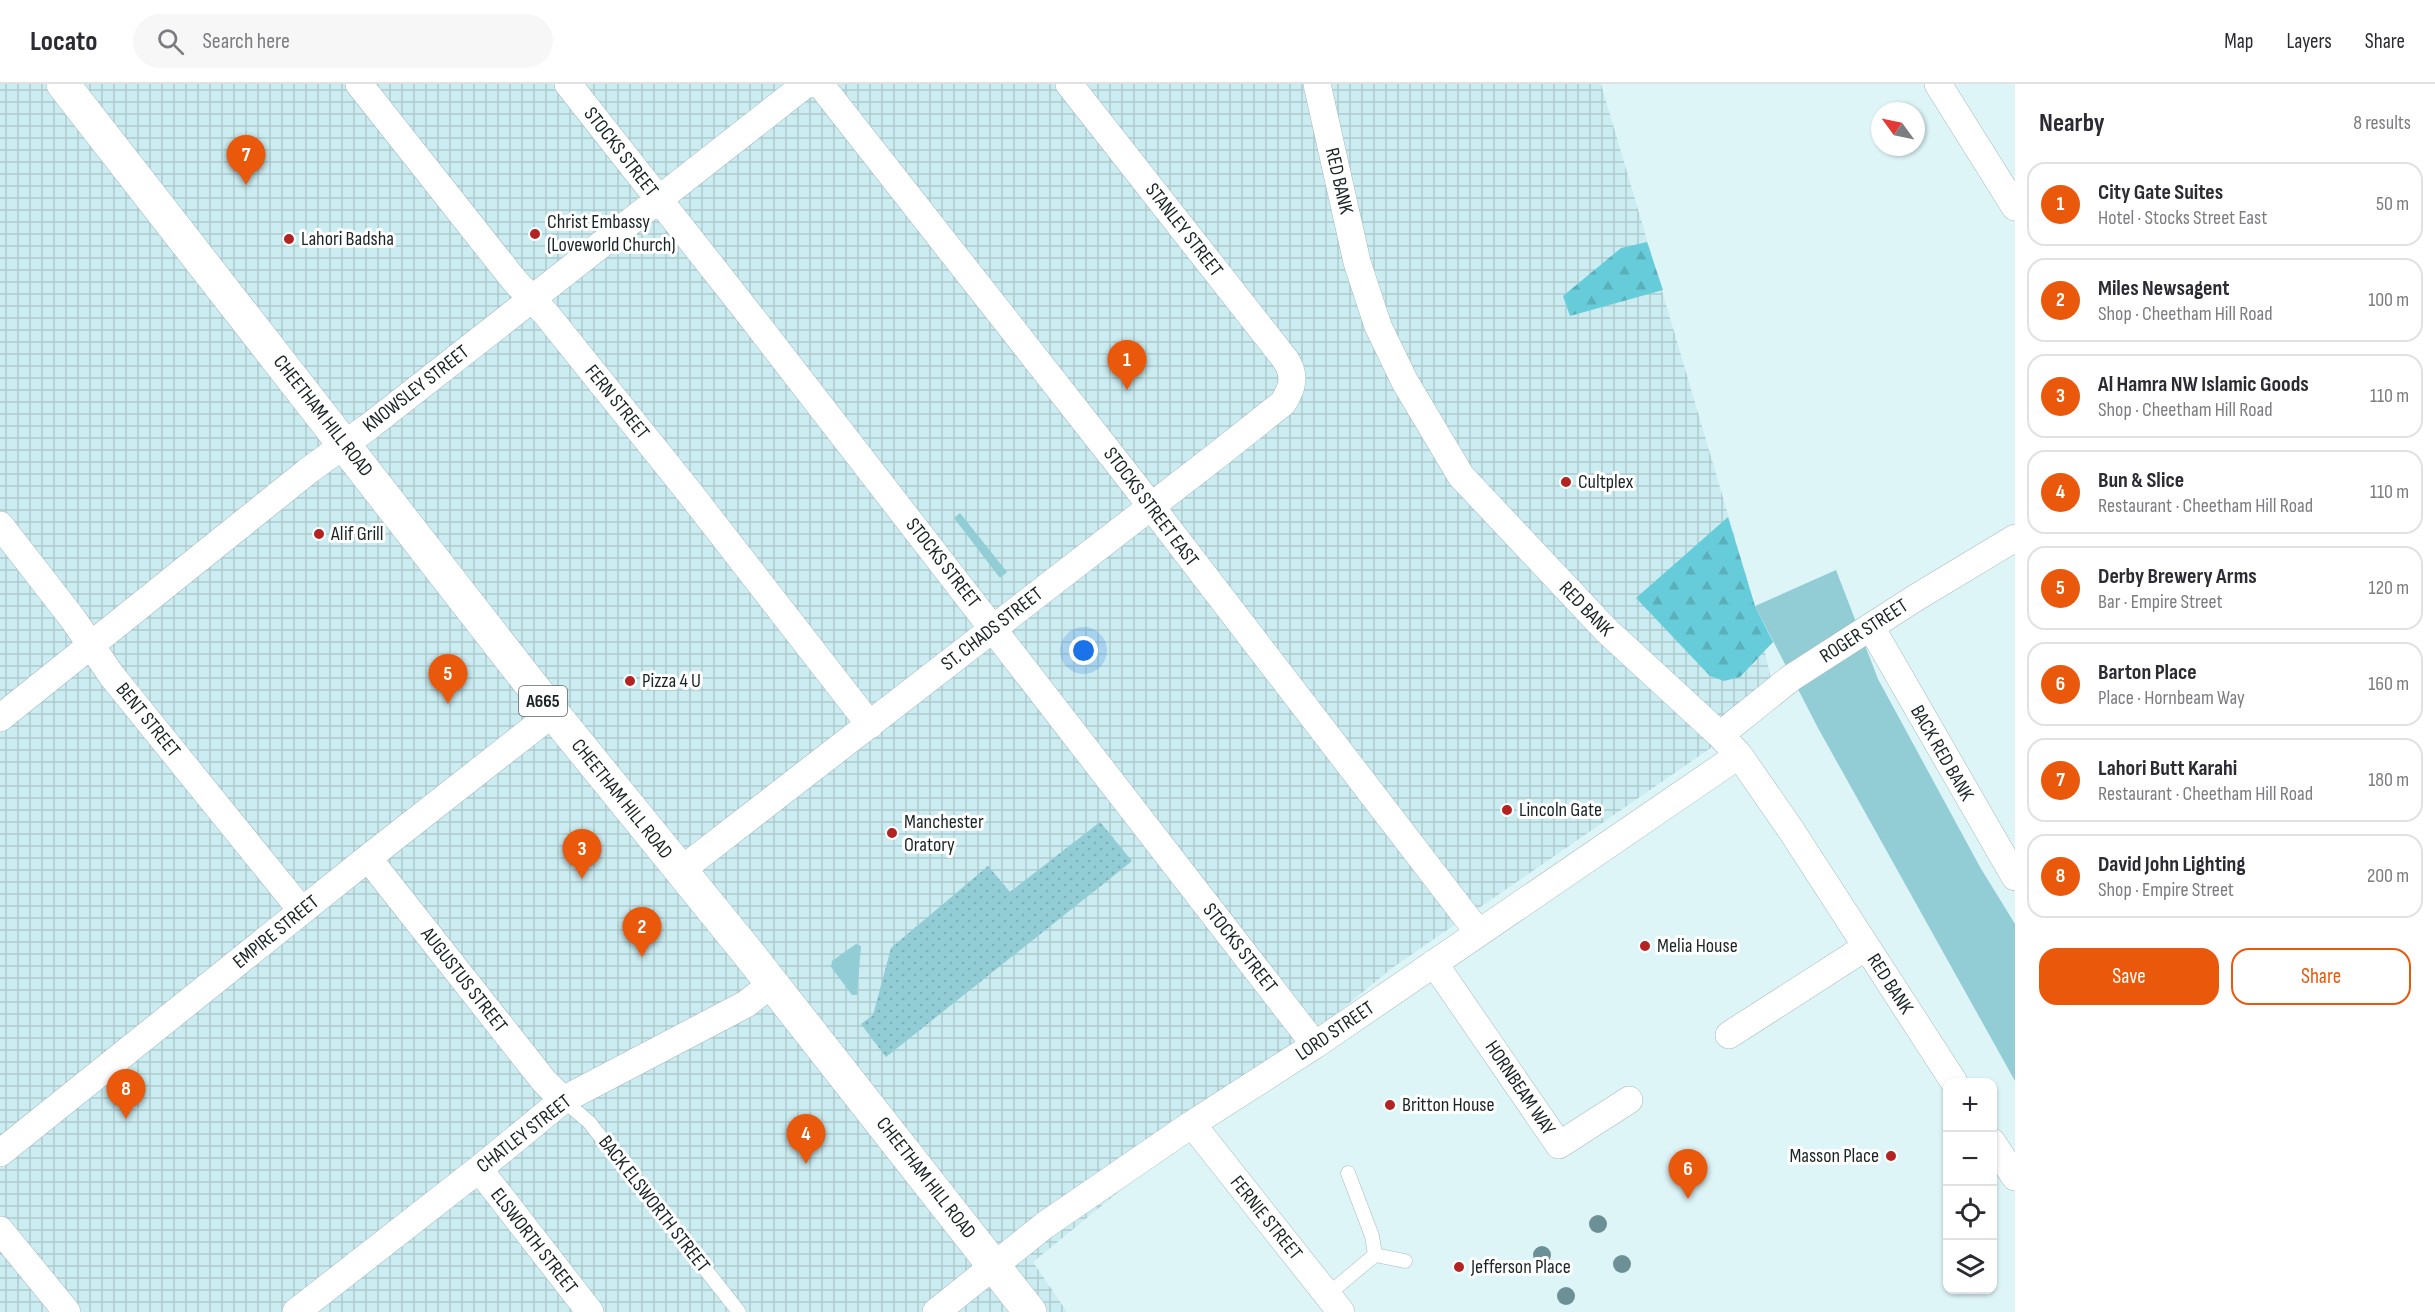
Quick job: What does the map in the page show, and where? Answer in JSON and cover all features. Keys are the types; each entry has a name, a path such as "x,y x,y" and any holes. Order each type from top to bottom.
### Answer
{"highway":[{"name":"CHEETHAM HILL ROAD","path":"63,84 553,713 1030,1312"}],"street":[{"name":"FERN STREET","path":"359,84 514,280 548,315 870,725"},
{"name":"STOCKS STREET","path":"568,84 1315,1045"},
{"name":"KNOWSLEY STREET","path":"0,718 308,471 806,84"},
{"name":"STOCKS STREET EAST","path":"820,84 1151,507 1478,932"},
{"name":"STANLEY STREET","path":"1069,84 1285,359 1291,368 1293,379"},
{"name":"RED BANK","path":"1317,84 1357,262 1378,326 1405,382 1461,476 1606,630 1739,755 1791,830 1951,1078"},
{"path":"1938,84 2015,207"},
{"name":"ST. CHADS STREET","path":"680,871 1283,403 1290,392 1293,379"},
{"name":"BENT STREET","path":"0,525 92,646 112,676 302,911"},
{"name":"ROGER STREET","path":"1720,735 1791,678 1917,597 2015,538"},
{"name":"BACK RED BANK","path":"1871,627 2015,877"},
{"name":"EMPIRE STREET","path":"0,1153 553,713"},
{"name":"LORD STREET","path":"936,1312 1045,1225 1192,1124 1315,1045 1739,755"},
{"name":"AUGUSTUS STREET","path":"368,858 544,1081 563,1100"},
{"path":"1729,1035 1866,947"},
{"name":"HORNBEAM WAY","path":"1434,963 1559,1145 1629,1100"},
{"name":"CHATLEY STREET","path":"296,1312 323,1304 479,1169 563,1100 746,1004 771,984"},
{"name":"FERNIE STREET","path":"1192,1124 1334,1303"},
{"path":"1997,1150 2015,1177"},
{"name":"ELSWORTH STREET","path":"479,1169 590,1312"},
{"path":"0,1230 67,1312"}],"lane":[{"name":"BACK ELSWORTH STREET","path":"563,1100 589,1122 739,1312"},
{"path":"1334,1303 1375,1255 1372,1236 1348,1173"},
{"path":"1375,1255 1405,1261"}],"shaded area":[{"path":"0,84 1601,84 1755,606 1776,703 1392,968 1033,1262 1067,1312 0,1312"},
{"path":"960,513 1007,572 1000,578 954,518"},
{"path":"1836,570 1878,679 1980,867 2015,924 2015,1081 1818,728 1755,606"},
{"path":"1100,822 1132,861 886,1057 861,1024 873,1015 891,948 988,866 1010,892"},
{"path":"856,944 861,946 857,995 852,995 831,967 832,961"}],"green space":[{"path":"1647,242 1663,290 1570,316 1563,296 1621,248"},
{"path":"1728,517 1755,606 1773,642 1740,677 1724,681 1710,676 1636,598"}],"place":[{"name":"Lahori Butt Karahi","path":"246,185"},
{"name":"Christ Embassy (Loveworld Church)","path":"535,234"},
{"name":"Lahori Badsha","path":"289,239"},
{"name":"City Gate Suites","path":"1127,390"},
{"name":"Cultplex","path":"1566,482"},
{"name":"Alif Grill","path":"319,534"},
{"name":"Pizza 4 U","path":"630,681"},
{"name":"Derby Brewery Arms","path":"448,704"},
{"name":"Lincoln Gate","path":"1507,810"},
{"name":"Manchester Oratory","path":"892,833"},
{"name":"Al Hamra NW Islamic Goods","path":"582,879"},
{"name":"Melia House","path":"1645,946"},
{"name":"Miles Newsagent","path":"642,957"},
{"name":"Britton House","path":"1390,1105"},
{"name":"David John Lighting","path":"126,1119"},
{"name":"Masson Place","path":"1891,1156"},
{"name":"Bun & Slice","path":"806,1164"},
{"name":"Barton Place","path":"1688,1199"},
{"name":"Jefferson Place","path":"1459,1267"}]}
